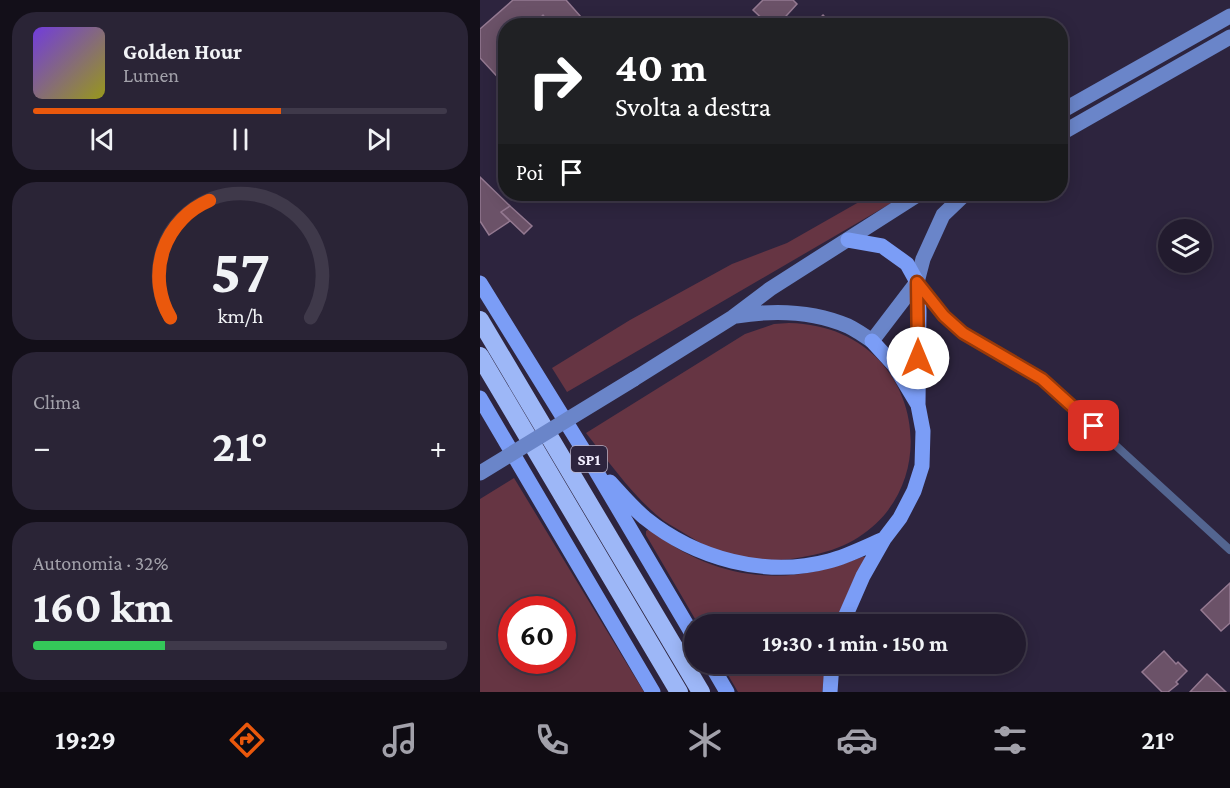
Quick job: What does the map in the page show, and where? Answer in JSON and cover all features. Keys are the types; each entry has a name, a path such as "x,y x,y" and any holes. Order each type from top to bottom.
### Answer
{"highway":[{"path":"480,320 701,692"},
{"path":"480,356 679,692"}],"main road":[{"path":"1068,107 1230,16"},
{"path":"1068,129 1230,37"},
{"path":"480,473 733,317 770,289 907,201"},
{"path":"846,614 863,576 884,538 900,518 914,491 922,466 923,430 918,405 917,282 923,259 943,215 958,201"},
{"path":"848,240 882,246 907,264 917,282"},
{"path":"873,341 917,282"},
{"name":"SP1","path":"480,283 592,464 684,620"},
{"path":"733,317 766,311 809,315 848,326 873,341 894,365 918,405"},
{"path":"480,398 653,692"},
{"path":"592,464 645,518 672,536 722,559 750,566 794,567 830,561 884,538"},
{"path":"716,674 727,692"},
{"path":"830,692 831,674"}],"lane":[{"path":"917,282 944,316 963,333 1042,379 1230,550"}],"shaded area":[{"path":"861,201 895,201 567,392 552,368 630,320 732,264 787,243"},
{"path":"789,323 838,333 875,356 899,390 910,429 907,470 890,507 859,537 813,555 793,559 766,560 715,550 667,523 653,512 622,479 586,433 745,334 774,324"},
{"path":"514,478 644,692 480,692 480,499"},
{"path":"649,529 699,559 725,569 751,574 778,576 805,573 862,557 867,560 853,581 839,614 692,614 646,535"},
{"path":"727,674 824,674 822,692 738,692"}],"building":[{"path":"513,0 566,0 582,18 545,18 543,15 540,18 498,18 498,77 480,58 480,29"},
{"path":"763,0 793,0 797,4 784,18 762,18 753,10"},
{"path":"480,177 498,194 498,201 505,201 510,206 501,212 510,221 489,235 480,221"},
{"path":"510,206 532,226 524,234 501,212"},
{"path":"1230,583 1230,623 1221,631 1201,610"},
{"path":"1164,651 1176,664 1178,662 1187,671 1176,682 1178,684 1168,692 1162,692 1142,672"},
{"path":"1207,674 1226,692 1190,692"}],"route":[{"path":"918,358 917,282 944,316 963,333 1027,368 1094,426"}]}
